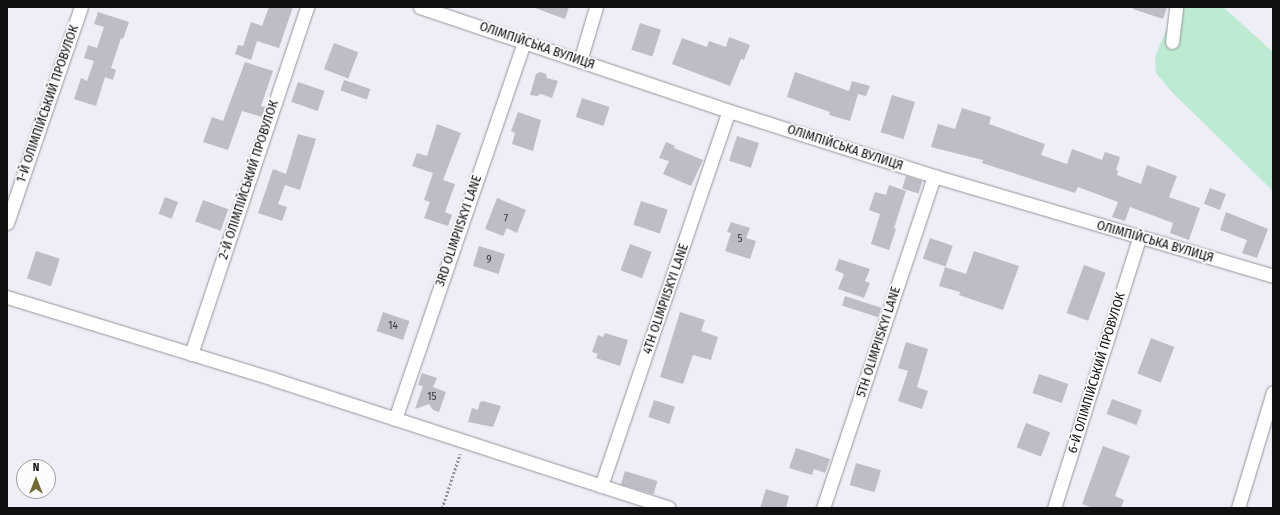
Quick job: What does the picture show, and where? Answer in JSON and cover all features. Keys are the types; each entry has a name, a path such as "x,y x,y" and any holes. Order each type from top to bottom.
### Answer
{"street":[{"name":"1-Й ОЛІМПІЙСЬКИЙ ПРОВУЛОК","path":"7,223 81,7"},
{"name":"2-Й ОЛІМПІЙСЬКИЙ ПРОВУЛОК","path":"191,354 307,7"},
{"name":"ОЛІМПІЙСЬКА ВУЛИЦЯ","path":"420,7 729,111 934,176 1139,238 1273,276"},
{"path":"580,61 596,7"},
{"path":"1172,42 1176,7"},
{"name":"3RD OLIMPIISKYI LANE","path":"395,420 524,42"},
{"name":"4TH OLIMPIISKYI LANE","path":"601,486 729,111"},
{"name":"5TH OLIMPIISKYI LANE","path":"823,508 934,176"},
{"name":"6-Й ОЛІМПІЙСЬКИЙ ПРОВУЛОК","path":"1054,508 1139,238"},
{"path":"7,297 191,354 669,508"},
{"path":"1238,508 1273,392"}],"path":[{"path":"442,508 464,442"}],"green space":[{"path":"1176,7 1223,7 1273,52 1273,191 1172,92 1156,73 1155,57"}],"building":[{"path":"269,7 293,7 279,48 257,41 251,60 235,54 238,45 243,46 251,22 262,26"},
{"path":"535,7 569,7 565,19"},
{"path":"1133,7 1167,7 1163,19 1133,9"},
{"path":"98,12 129,22 123,39 121,38 111,68 116,70 113,80 105,77 96,106 74,99 81,78 87,81 94,61 84,58 88,45 97,48 104,27 94,24"},
{"path":"640,23 661,30 652,56 631,50"},
{"path":"729,37 750,45 744,60 741,59 730,86 672,64 682,38 707,47 709,41 726,47"},
{"path":"334,43 358,52 348,78 324,69"},
{"path":"245,62 273,71 261,106 265,107 262,117 242,111 228,150 203,142 212,117 223,121"},
{"path":"540,72 546,74 547,78 558,81 552,98 541,94 537,96 530,95 536,74"},
{"path":"795,72 849,91 852,81 870,86 866,96 858,94 850,121 829,115 830,112 787,97"},
{"path":"344,80 370,89 367,100 340,90"},
{"path":"298,82 324,91 318,111 291,102"},
{"path":"892,95 915,102 904,139 881,132"},
{"path":"582,98 610,107 603,126 576,117"},
{"path":"962,108 991,117 989,124 1045,144 1041,155 1067,164 1072,149 1102,160 1105,152 1120,157 1116,170 1118,171 1117,175 1141,184 1147,165 1177,176 1169,197 1200,208 1189,240 1170,233 1173,223 1130,207 1125,221 1112,217 1118,202 1078,187 1075,193 982,163 983,160 931,147 938,124 955,129"},
{"path":"518,112 541,120 533,151 512,144 515,133 511,131"},
{"path":"437,124 461,133 443,180 455,184 445,212 452,215 448,226 424,218 430,202 424,200 433,173 412,166 417,153 427,156"},
{"path":"298,134 316,139 300,190 285,185 278,204 287,207 282,221 258,213 273,169 286,174"},
{"path":"737,136 759,143 751,168 729,161"},
{"path":"666,142 675,146 674,148 703,160 691,186 663,174 669,161 659,158"},
{"path":"906,176 922,181 918,193 902,188"},
{"path":"889,185 906,191 894,228 896,229 889,250 871,244 880,214 869,210 875,192 886,195"},
{"path":"1210,188 1226,194 1220,210 1204,204"},
{"path":"165,197 178,202 172,219 159,214"},
{"path":"497,198 526,210 517,233 507,228 503,236 485,229"},
{"path":"203,200 228,209 221,231 195,222"},
{"path":"641,201 668,210 660,233 633,225"},
{"path":"1226,212 1268,229 1257,258 1242,253 1247,240 1220,230"},
{"path":"731,222 750,228 746,238 756,241 750,259 725,251 731,233 727,232"},
{"path":"930,238 953,246 946,267 923,259"},
{"path":"630,244 652,252 642,278 620,270"},
{"path":"479,246 505,254 499,274 473,266"},
{"path":"36,251 60,259 51,286 27,279"},
{"path":"974,251 1019,266 1003,310 959,295 960,292 939,286 945,267 966,274"},
{"path":"839,259 870,269 865,281 870,283 864,298 838,289 844,274 835,270"},
{"path":"1084,265 1106,273 1088,321 1067,313"},
{"path":"845,296 881,308 878,317 842,306"},
{"path":"383,312 409,321 403,340 376,331"},
{"path":"680,312 705,320 701,331 718,337 711,360 693,355 683,384 660,377"},
{"path":"605,333 628,340 620,366 596,358 598,354 592,352 598,335 603,337"},
{"path":"1151,338 1174,347 1161,382 1137,373"},
{"path":"906,342 928,349 917,387 928,391 922,409 898,401 908,371 898,368"},
{"path":"422,373 437,378 433,387 446,392 439,412 433,410 429,404 415,409 423,386 418,385"},
{"path":"1039,374 1068,384 1062,403 1032,393"},
{"path":"1112,399 1142,410 1137,425 1107,414"},
{"path":"654,400 675,407 669,424 648,417"},
{"path":"483,401 501,406 493,427 468,422 472,408 478,410 480,402"},
{"path":"1026,423 1050,432 1041,457 1017,447"},
{"path":"1103,446 1130,456 1115,496 1124,500 1121,508 1093,508 1082,504"},
{"path":"796,448 830,459 825,473 814,469 812,475 789,468"},
{"path":"856,463 881,470 875,492 850,485"},
{"path":"625,471 658,481 653,494 621,484"},
{"path":"766,489 789,496 786,508 760,508"}]}
